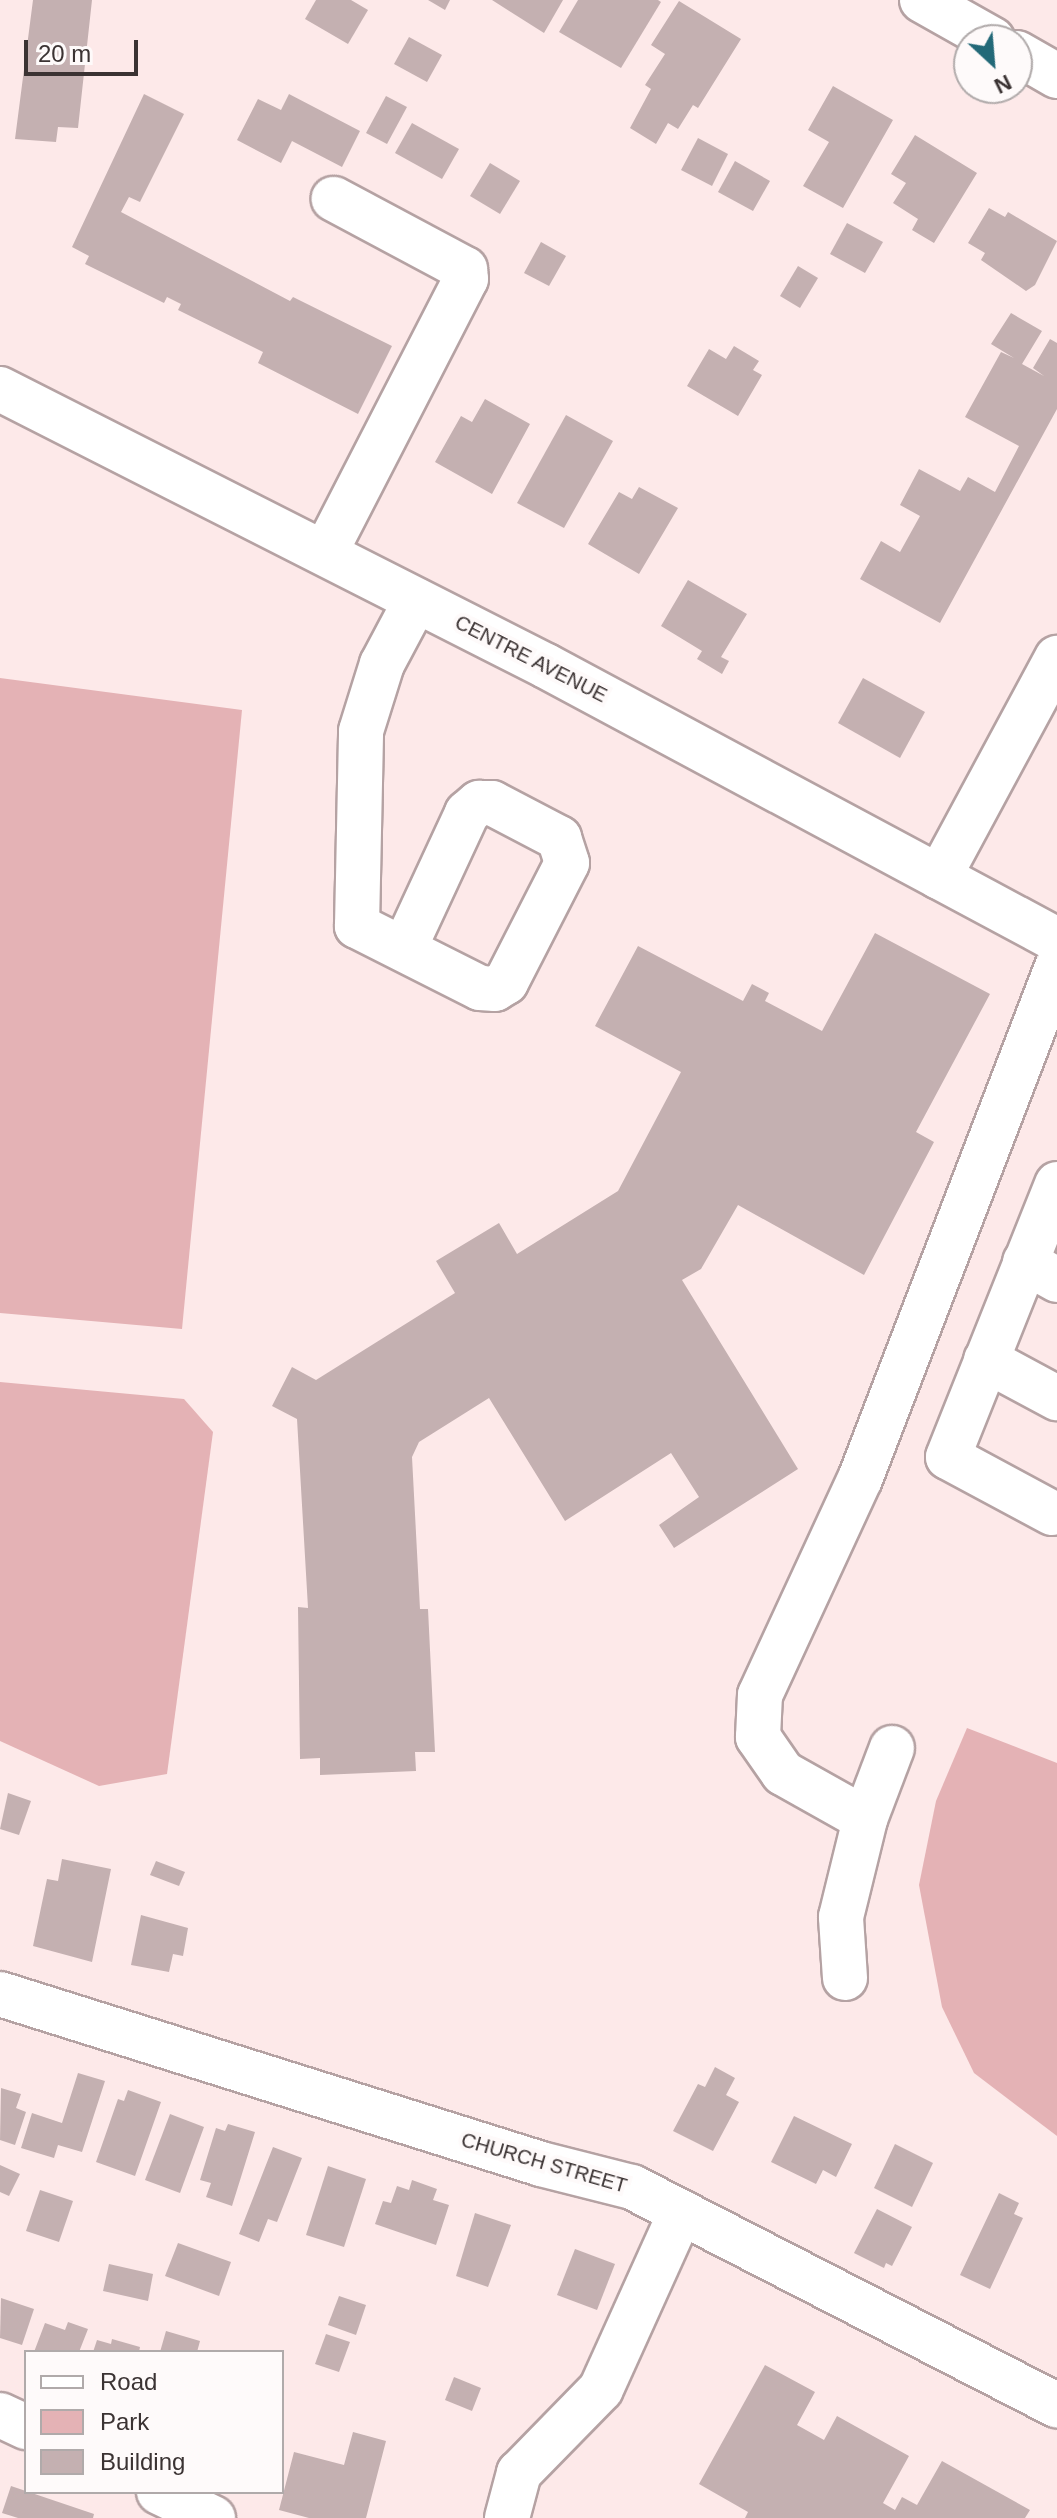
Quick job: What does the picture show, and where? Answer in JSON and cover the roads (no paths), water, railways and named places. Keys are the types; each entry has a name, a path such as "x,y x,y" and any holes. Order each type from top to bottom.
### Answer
{"street":[{"path":"922,0 965,24"},
{"path":"1033,62 1057,76"},
{"path":"325,553 466,279 465,269 334,199"},
{"name":"CENTRE AVENUE","path":"0,389 416,600 1057,940"},
{"path":"404,949 357,926 358,764 361,731 382,664 416,600"},
{"path":"939,877 1057,658"},
{"path":"865,1819 783,1773 758,1737 760,1695 860,1479 1057,967"},
{"path":"1052,1513 948,1457 986,1360 1041,1271 1057,1184"},
{"path":"986,1360 1057,1398"},
{"path":"845,1978 841,1917 865,1819 892,1748"},
{"name":"CHURCH STREET","path":"0,1994 527,2160 632,2187 1057,2405"},
{"path":"507,2518 519,2473 601,2389 681,2212"},
{"path":"0,2415 24,2426"}]}
